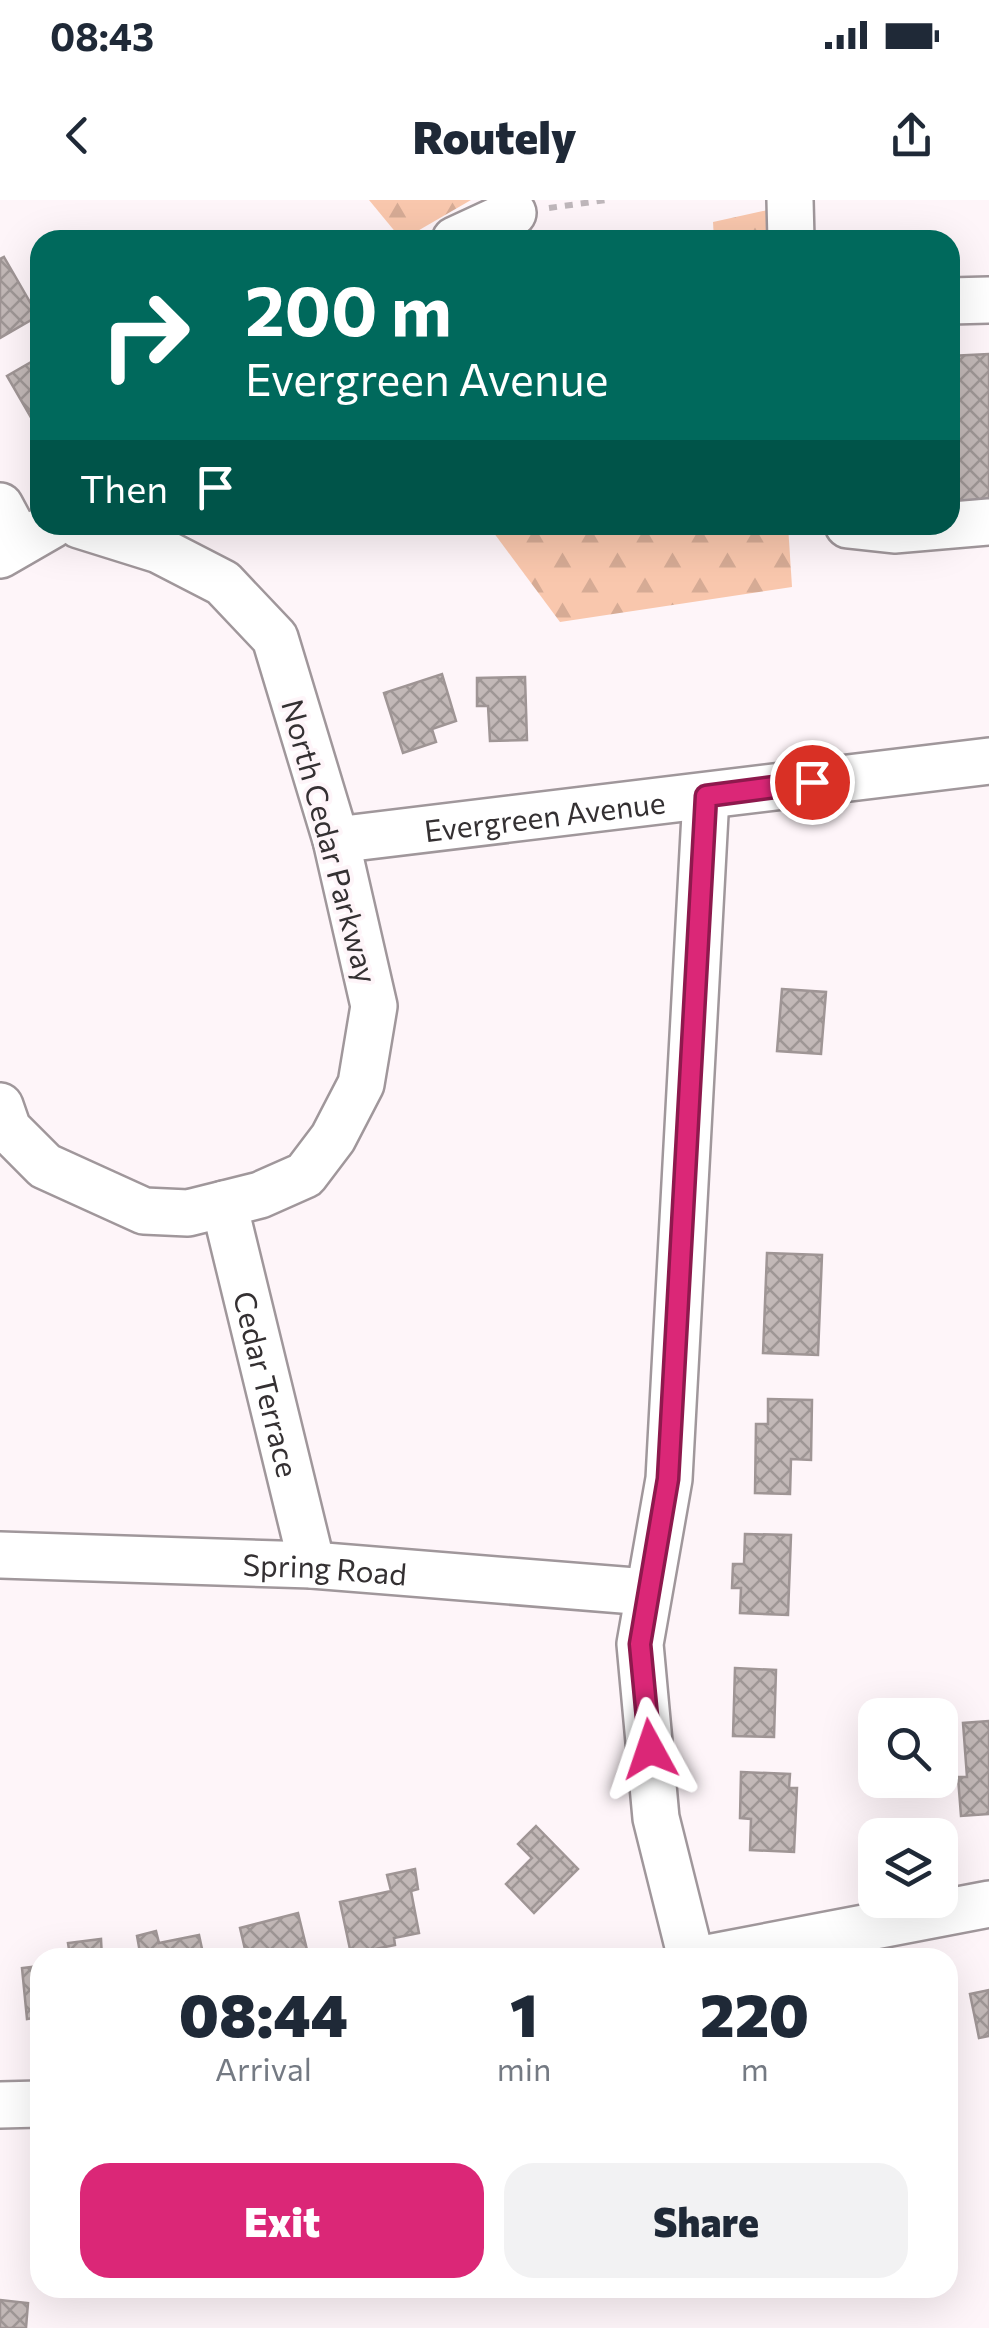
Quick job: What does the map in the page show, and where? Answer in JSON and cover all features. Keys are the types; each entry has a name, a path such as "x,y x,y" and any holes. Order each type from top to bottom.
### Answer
{"street":[{"path":"790,200 792,230"},
{"path":"477,230 513,214"},
{"path":"960,301 989,300"},
{"path":"960,524 989,522"},
{"name":"North Cedar Parkway","path":"0,1106 8,1129 45,1166 144,1211 188,1213 260,1195 304,1175 333,1138 361,1084 374,1006 336,840 275,638 223,583 159,550 110,535"},
{"name":"Evergreen Avenue","path":"336,840 989,761"},
{"path":"688,1948 656,1818 640,1644 668,1479 706,796"},
{"name":"Cedar Terrace","path":"224,1204 312,1565"},
{"name":"Spring Road","path":"0,1555 312,1565 647,1592"},
{"path":"759,1948 989,1904"},
{"path":"0,2105 30,2104"}],"path":[{"path":"513,214 606,200"}],"green space":[{"path":"369,200 471,200 419,230 394,230"},
{"path":"768,210 769,230 713,230 713,222"},
{"path":"495,535 789,535 792,587 560,622"}],"building":[{"path":"4,257 30,302 30,321 0,338 0,259"},
{"path":"989,354 989,502 960,503 960,355"},
{"path":"30,363 30,416 7,376"},
{"path":"442,674 456,721 432,729 436,742 403,753 384,693"},
{"path":"525,677 527,740 490,741 488,706 477,706 477,678"},
{"path":"782,989 826,992 821,1054 777,1051"},
{"path":"767,1253 822,1255 818,1355 763,1353"},
{"path":"768,1399 812,1400 811,1460 791,1459 790,1494 755,1493 756,1424 768,1424"},
{"path":"745,1534 791,1535 788,1615 740,1613 741,1588 732,1588 733,1564 744,1564"},
{"path":"735,1668 776,1670 774,1737 733,1736"},
{"path":"989,1721 989,1814 961,1816 958,1777 967,1777 963,1723"},
{"path":"741,1772 790,1774 789,1788 797,1788 794,1852 750,1850 751,1819 740,1818"},
{"path":"536,1826 578,1869 534,1913 506,1884 532,1858 518,1844"},
{"path":"415,1869 418,1889 411,1891 419,1933 394,1938 395,1945 350,1948 340,1902 391,1891 387,1875"},
{"path":"298,1913 307,1948 245,1948 240,1928"},
{"path":"156,1931 159,1943 199,1935 202,1948 139,1948 137,1936"},
{"path":"101,1939 101,1948 69,1948 68,1943"},
{"path":"30,1967 27,2019 22,1968"},
{"path":"989,1990 989,2036 979,2038 970,1994"},
{"path":"0,2300 28,2303 26,2328 0,2328"}],"route":[{"path":"650,1749 640,1644 668,1479 706,796 812,782"}]}
